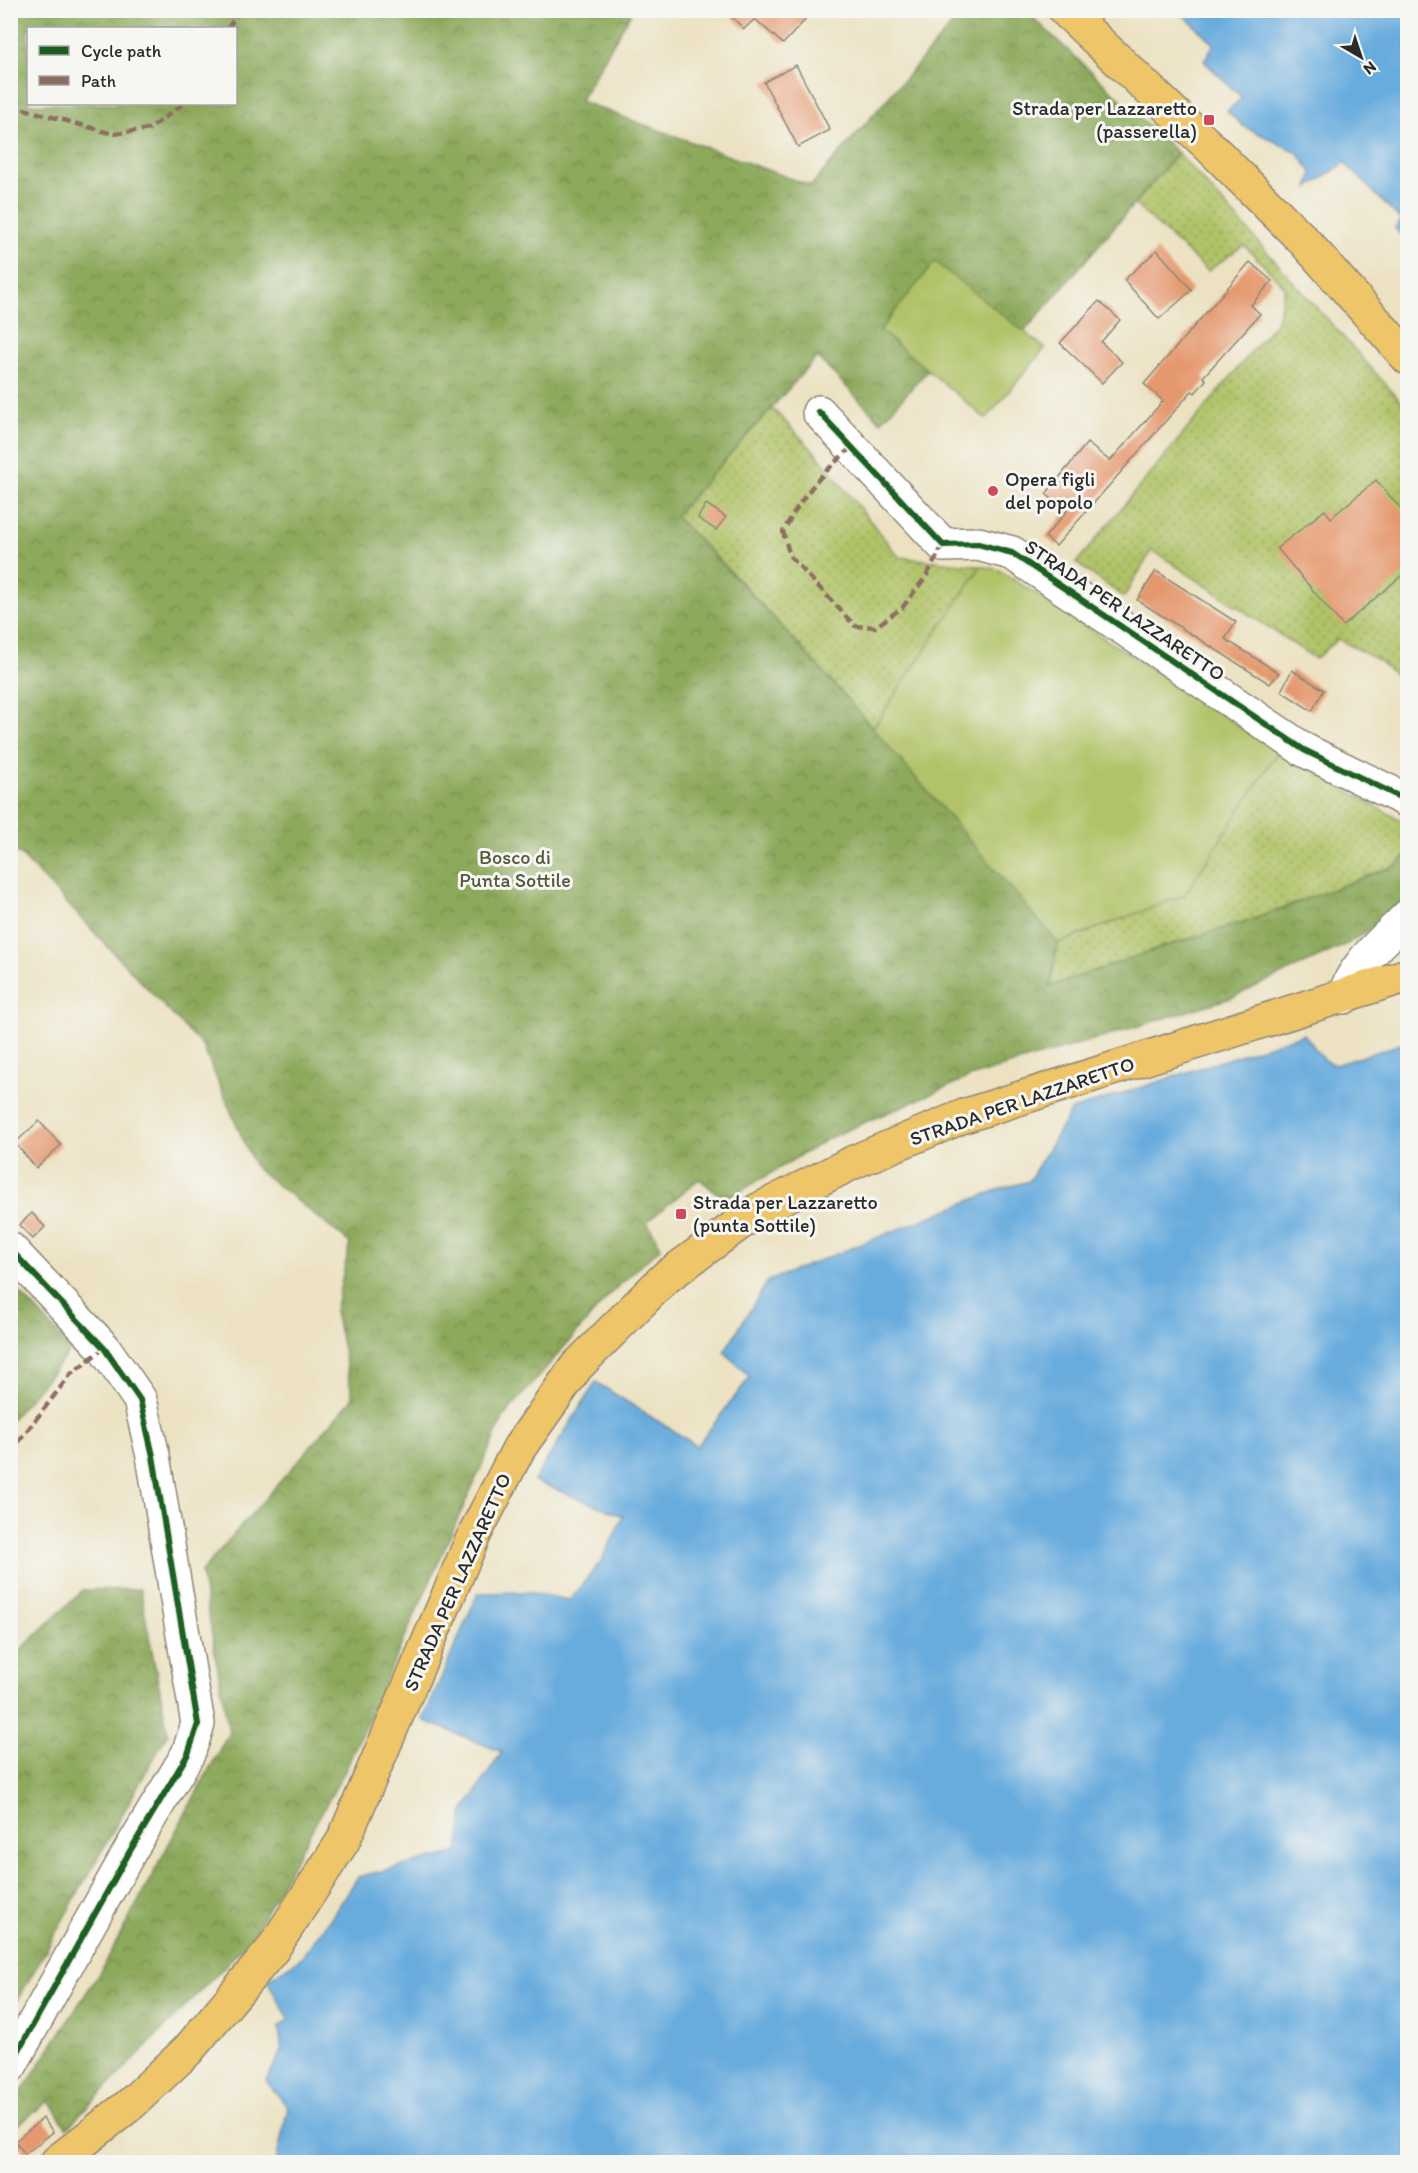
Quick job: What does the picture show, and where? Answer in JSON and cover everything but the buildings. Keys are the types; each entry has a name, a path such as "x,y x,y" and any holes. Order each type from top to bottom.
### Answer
{"main road":[{"path":"1065,10 1212,149 1304,241 1407,358"},
{"name":"STRADA PER LAZZARETTO","path":"57,2163 132,2103 188,2050 272,1950 343,1841 475,1533 519,1448 577,1366 665,1278 758,1210 888,1147 964,1116 1344,997 1407,975"}],"street":[{"name":"STRADA PER LAZZARETTO","path":"819,411 943,545 978,544 1012,553 1304,750 1407,801"},
{"path":"1344,997 1348,982 1361,965 1407,916"},
{"path":"10,1250 104,1348 140,1400 153,1455 198,1724 188,1754 129,1851 10,2066"}],"green space":[{"name":"Bosco di Punta Sottile","path":"11,11 632,11 580,101 811,186 964,11 1026,11 1178,153 1024,332 935,263 880,330 928,370 881,422 817,357 675,516 823,672 1058,943 1050,986 1166,946 1254,919 1397,865 1407,855 1407,897 1397,912 1347,944 1231,998 970,1077 831,1137 726,1200 699,1179 647,1222 661,1247 613,1291 504,1416 345,1771 250,1940 67,2128 49,2101 11,2130 11,2108 102,1969 229,1732 201,1572 353,1398 335,1311 350,1243 255,1167 203,1047 22,856 11,848"},
{"path":"1178,153 1407,408 1407,685 1378,660 1338,639 1316,659 1152,550 1124,597 1076,563 1277,321 1285,287 1244,245 1208,271 1134,204"},
{"path":"935,262 1045,348 986,419 880,330"},
{"path":"771,407 814,451 899,557 981,566 873,728 744,585 675,516"},
{"path":"981,566 999,570 1278,751 1185,895 1058,943 873,728"},
{"path":"1278,751 1407,824 1407,855 1397,865 1254,919 1166,946 1050,987 1058,943 1185,895"},
{"path":"10,1282 72,1349 11,1420 10,1420"},
{"path":"140,1589 168,1733 11,2012 11,1659 83,1590"}],"water":[{"path":"1179,11 1407,11 1407,242 1395,228 1402,221 1345,163 1308,188 1312,173 1298,153 1243,126 1227,111 1242,98 1204,61 1214,44"},
{"path":"1304,1034 1324,1060 1335,1065 1407,1042 1407,2162 276,2162 288,2107 266,2081 282,2051 279,2027 289,2019 267,1980 301,1958 358,1877 458,1852 464,1810 502,1752 423,1720 478,1593 527,1592 570,1600 602,1560 623,1516 534,1481 596,1382 697,1446 750,1377 724,1352 768,1281 997,1190 1029,1181 1072,1110"}],"marked path":[{"path":"229,27 240,10"},
{"path":"10,105 113,134 149,129 182,105"},
{"path":"852,447 813,486 783,532 790,556 855,626 875,627 902,608 927,575 943,545"},
{"path":"10,1453 70,1375 104,1348"}],"cycle path":[{"path":"819,412 943,545 978,544 1012,553 1304,750 1408,801"},
{"path":"10,1249 104,1348 140,1400 153,1456 198,1724 188,1754 130,1851 10,2066"}],"place":[{"name":"Strada per Lazzaretto (passerella)","path":"1209,120"},
{"name":"Opera figli del popolo","path":"993,491"},
{"name":"Strada per Lazzaretto (punta Sottile)","path":"681,1214"}]}
